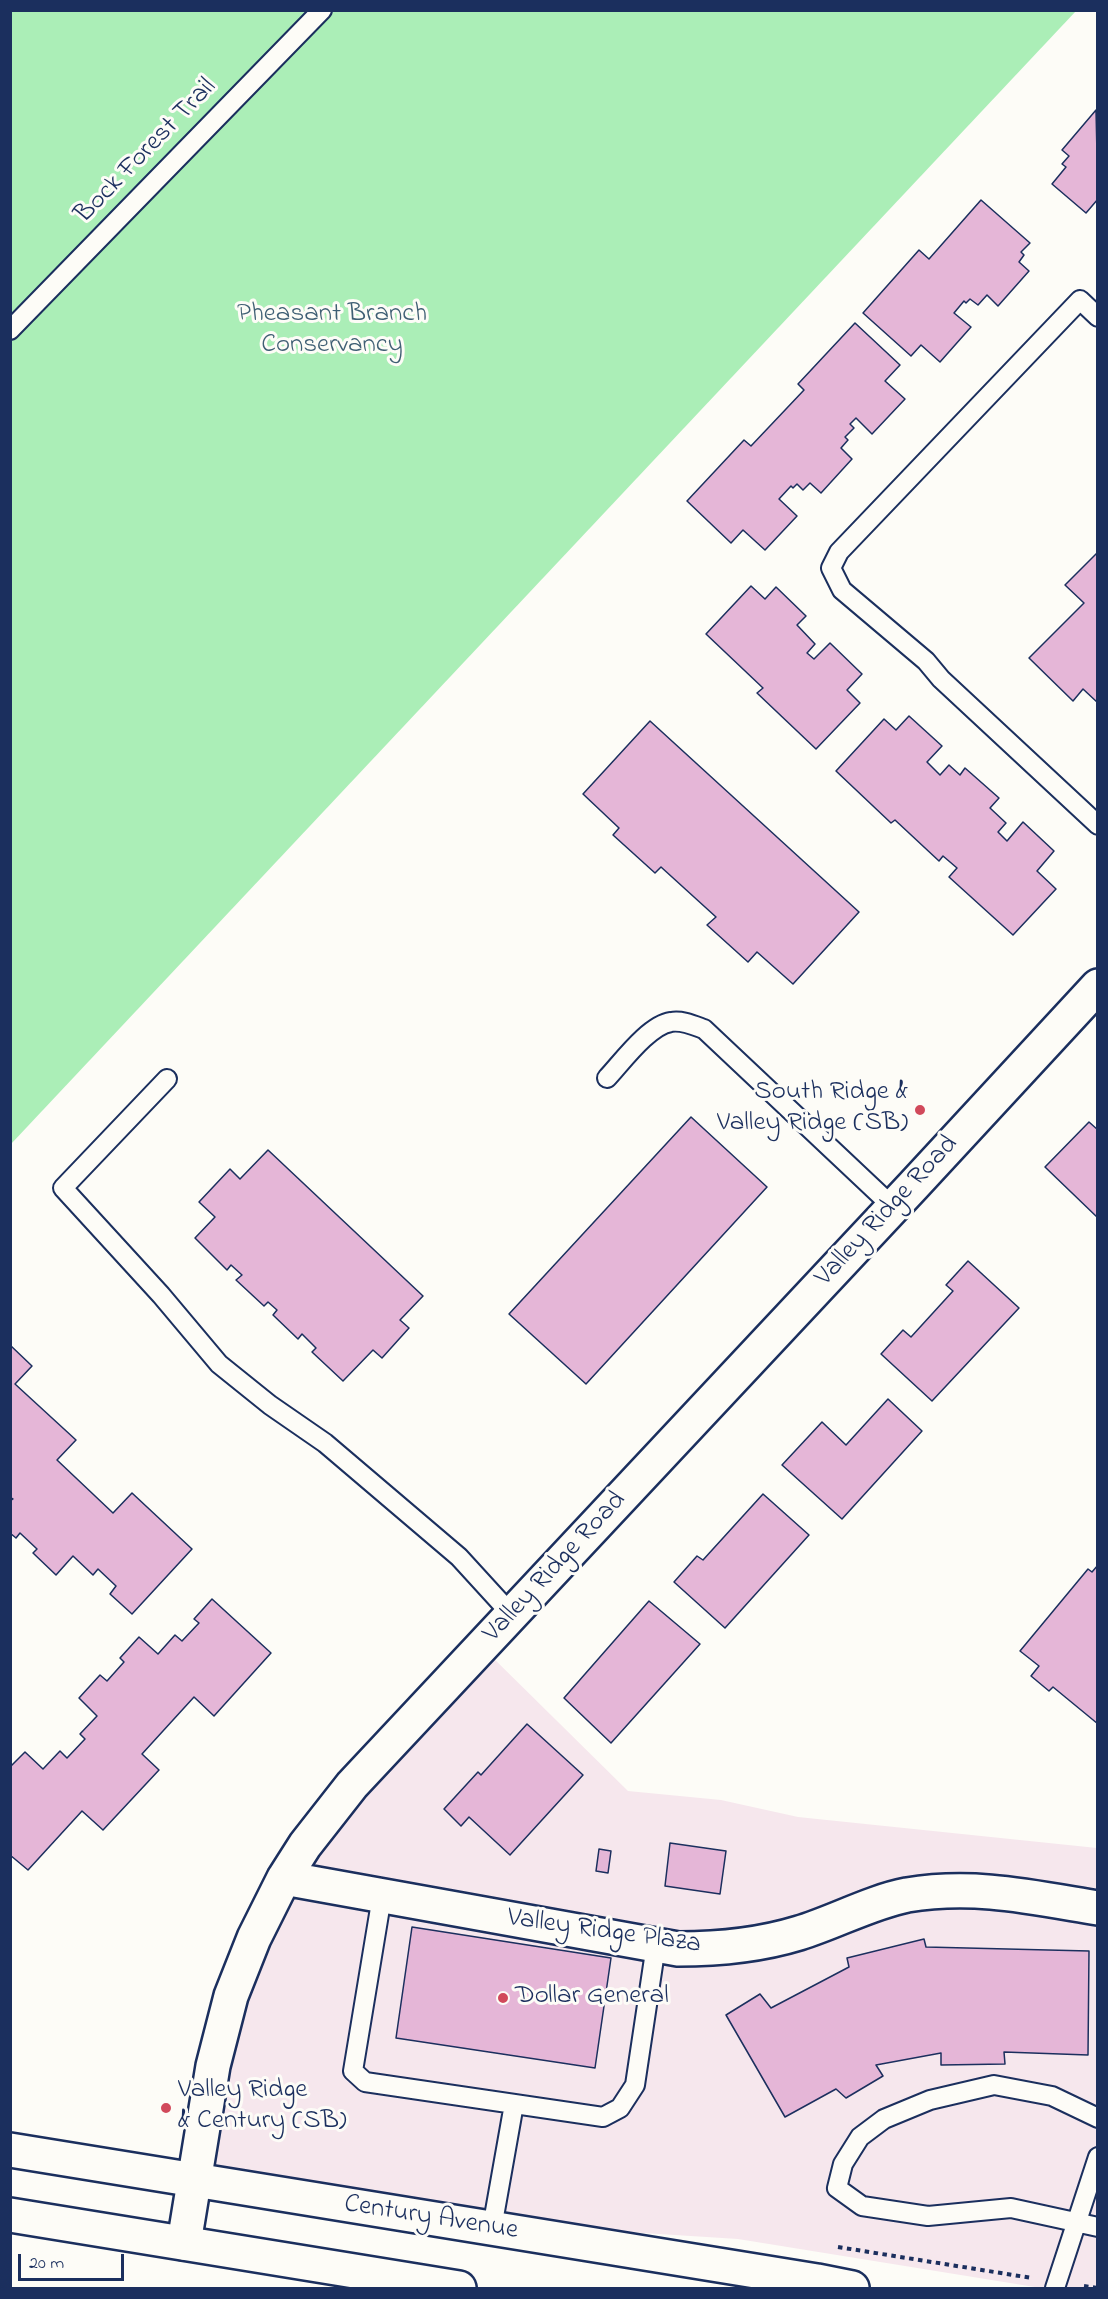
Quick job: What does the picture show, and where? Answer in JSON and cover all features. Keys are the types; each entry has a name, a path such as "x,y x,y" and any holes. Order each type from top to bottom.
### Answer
{"street":[{"name":"Valley Ridge Road","path":"184,2243 213,2066 231,1996 254,1938 284,1878 305,1845 352,1785 893,1207 1095,995"},
{"name":"Valley Ridge Plaza","path":"284,1878 678,1949 726,1948 798,1934 905,1896 951,1890 1000,1892 1098,1908"},
{"name":"Century Avenue","path":"10,2150 852,2289"},
{"path":"10,2215 459,2289"}],"lane":[{"name":"Bock Forest Trail","path":"10,330 322,10"},
{"path":"1098,317 1080,300 839,552 831,568 842,590 926,661 941,680 1098,825"},
{"path":"607,1078 655,1028 671,1022 687,1022 704,1029 893,1207"},
{"path":"167,1079 63,1188 161,1295 219,1364 270,1405 325,1443 459,1557 512,1615"},
{"path":"382,1896 353,2071 365,2082 603,2116 620,2108 635,2085 656,1945"},
{"path":"1098,2118 1052,2096 994,2085 930,2100 884,2119 860,2137 843,2164 837,2188 862,2206 928,2216 1011,2208 1098,2227"},
{"path":"492,2228 514,2104"},
{"path":"1055,2289 1098,2157"}],"path":[{"path":"1085,2286 1098,2288"}],"shaded area":[{"path":"482,1647 628,1791 721,1800 798,1817 1097,1848 1097,2288 1041,2288 738,2239 438,2220 193,2181 200,2145 284,1878"}],"green space":[{"name":"Pheasant Branch Conservancy","path":"11,11 1076,11 11,1144"}],"building":[{"path":"1096,110 1098,199 1086,213 1052,184 1066,167 1062,164 1069,156 1062,150"},
{"path":"981,200 1030,243 1021,252 1024,255 1019,262 1029,271 998,306 987,295 978,305 970,299 966,303 964,301 954,313 971,327 940,362 921,345 911,356 863,313 919,250 929,259"},
{"path":"855,323 900,365 885,381 905,399 872,434 856,418 850,424 854,428 845,437 848,440 841,448 852,459 821,493 810,483 803,490 797,484 793,488 791,486 779,499 797,516 765,550 743,530 731,543 687,501 744,440 751,446 804,390 798,384"},
{"path":"1098,552 1098,703 1083,689 1073,701 1029,658 1084,603 1065,585"},
{"path":"751,586 765,599 776,587 806,616 797,625 815,644 807,653 814,659 830,643 862,674 847,690 860,703 816,749 757,693 763,688 706,634"},
{"path":"909,716 942,746 927,762 940,775 949,765 960,775 965,768 999,798 990,808 1006,823 998,832 1007,841 1023,822 1054,851 1037,871 1056,889 1013,935 949,877 957,868 943,856 939,861 895,820 891,823 836,771 884,719 896,730"},
{"path":"650,721 859,912 793,984 757,952 748,962 707,925 716,917 661,867 655,873 613,835 619,828 583,794"},
{"path":"691,1117 767,1187 586,1384 509,1314"},
{"path":"1089,1122 1098,1130 1098,1218 1045,1167"},
{"path":"268,1150 423,1296 400,1320 409,1328 382,1358 373,1350 343,1381 312,1352 316,1348 302,1334 298,1339 273,1315 277,1310 268,1302 264,1306 236,1280 242,1275 231,1265 227,1270 195,1238 215,1217 199,1202 230,1169 240,1179"},
{"path":"968,1261 1019,1308 932,1401 881,1354 903,1330 911,1337 953,1291 946,1285"},
{"path":"10,1345 32,1366 15,1384 76,1440 57,1460 113,1513 132,1493 192,1549 132,1614 110,1594 116,1586 98,1569 93,1575 73,1556 56,1575 33,1553 37,1549 20,1533 16,1538 10,1533 10,1501 13,1499 10,1497"},
{"path":"888,1399 922,1431 842,1519 782,1465 822,1422 846,1445"},
{"path":"763,1494 809,1535 725,1628 674,1582 697,1556 703,1560"},
{"path":"1098,1565 1098,1724 1053,1687 1049,1691 1031,1676 1039,1666 1020,1651 1088,1569 1092,1572"},
{"path":"212,1599 271,1653 214,1716 194,1697 142,1754 159,1770 103,1830 82,1811 28,1870 10,1855 10,1767 25,1752 43,1769 60,1751 67,1758 85,1739 80,1734 97,1716 79,1698 100,1675 107,1681 124,1662 120,1658 139,1637 158,1654 175,1635 182,1641 199,1623 194,1619"},
{"path":"649,1601 700,1644 611,1743 564,1698"},
{"path":"527,1724 583,1775 510,1855 469,1817 461,1826 444,1809 478,1772 481,1775"},
{"path":"670,1843 726,1851 720,1894 665,1886"},
{"path":"599,1849 611,1851 608,1873 596,1871"},
{"name":"Dollar General","path":"412,1927 611,1958 595,2068 396,2038"},
{"path":"924,1939 926,1947 1089,1951 1088,2055 1004,2052 1005,2064 941,2065 941,2053 876,2065 883,2076 846,2098 836,2089 785,2117 726,2015 760,1994 771,2008 849,1967 847,1958"}],"place":[{"name":"South Ridge & Valley Ridge (SB)","path":"920,1110"},
{"name":"Dollar General","path":"503,1998"},
{"name":"Valley Ridge & Century (SB)","path":"166,2108"}]}
